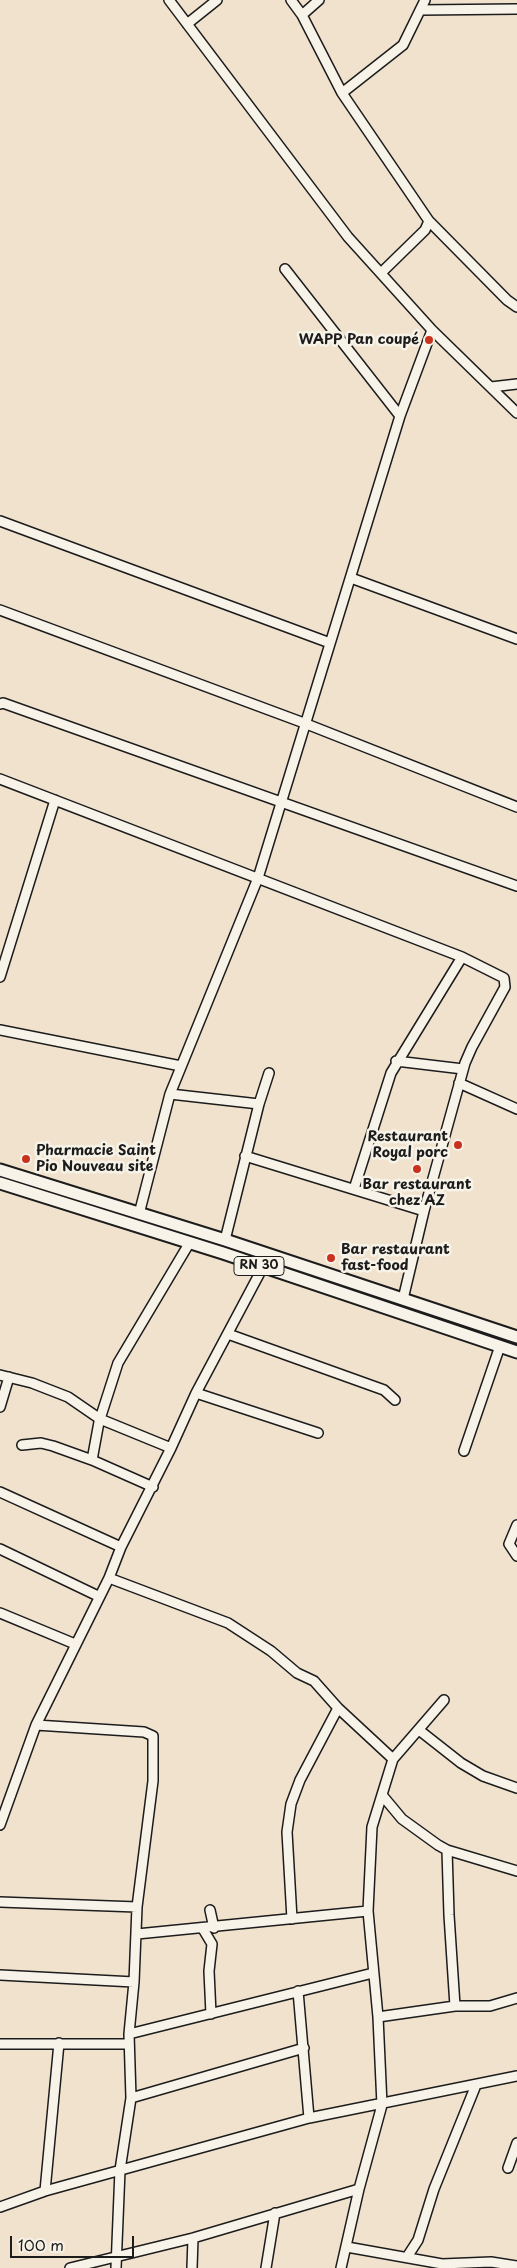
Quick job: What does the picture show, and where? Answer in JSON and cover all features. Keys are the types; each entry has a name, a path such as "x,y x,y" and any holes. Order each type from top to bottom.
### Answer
{"main road":[{"name":"RN 30","path":"0,1170 224,1240 517,1337"},
{"name":"RN 30","path":"0,1182 190,1242 517,1352"}],"street":[{"path":"169,0 348,237 432,330 517,413"},
{"path":"187,24 217,0"},
{"path":"291,0 302,14 342,93 429,221 506,300 517,307"},
{"path":"302,14 319,0"},
{"path":"342,93 403,45 425,0"},
{"path":"420,10 517,9"},
{"path":"381,273 425,230 429,221"},
{"path":"285,269 400,416"},
{"path":"139,1214 170,1094 258,878 304,723 351,578 400,416 432,330"},
{"path":"491,387 517,384"},
{"path":"0,521 330,643"},
{"path":"351,578 517,638"},
{"path":"0,610 304,723 517,807"},
{"path":"0,704 3,703 517,886"},
{"path":"0,779 462,957 506,980 505,987 472,1046 463,1069 402,1299"},
{"path":"0,977 54,800"},
{"path":"354,1189 396,1061 462,957"},
{"path":"0,1030 181,1066"},
{"path":"396,1061 463,1069"},
{"path":"224,1240 259,1104 269,1073"},
{"path":"459,1083 517,1109"},
{"path":"170,1094 259,1104"},
{"path":"245,1156 424,1211"},
{"path":"92,1460 100,1419 118,1363 190,1242"},
{"path":"0,1825 36,1725 98,1596 109,1578 121,1547 172,1448 196,1393 263,1267"},
{"path":"228,1334 384,1390 395,1400"},
{"path":"464,1451 500,1346"},
{"path":"0,1407 4,1376 32,1382 68,1397 100,1419 172,1448"},
{"path":"196,1393 318,1433"},
{"path":"22,1445 41,1443 92,1460 153,1487"},
{"path":"0,1492 121,1547"},
{"path":"517,1525 510,1544 517,1556"},
{"path":"0,1549 98,1596"},
{"path":"109,1578 228,1623 272,1651 297,1673 314,1681 338,1708 393,1759"},
{"path":"0,1613 75,1644"},
{"path":"341,2268 358,2189 382,2105 378,2017 368,1911 370,1838 393,1759 444,1700"},
{"path":"292,1919 287,1832 291,1804 300,1780 338,1708"},
{"path":"36,1725 135,1731 153,1736 152,1790 137,1906 137,1934 129,2034 131,2098 120,2170 116,2268"},
{"path":"418,1730 461,1763 483,1776 517,1788"},
{"path":"382,1795 402,1819 447,1850 517,1871 517,1877"},
{"path":"447,1850 455,2006"},
{"path":"0,1902 137,1906"},
{"path":"210,1910 218,1928 212,1944 209,1971 211,2014"},
{"path":"137,1934 218,1928 368,1911"},
{"path":"204,1929 212,1944"},
{"path":"129,2034 373,1973"},
{"path":"0,1975 134,1982"},
{"path":"298,1991 309,2118"},
{"path":"378,2017 455,2006 490,2006 517,1998"},
{"path":"45,2191 59,2043"},
{"path":"0,2044 129,2044"},
{"path":"131,2098 304,2048"},
{"path":"0,2207 45,2191 309,2118 382,2105 517,2076"},
{"path":"407,2257 418,2240 434,2189 476,2085"},
{"path":"508,2168 517,2143"},
{"path":"70,2268 194,2238 358,2189"},
{"path":"266,2268 276,2213"},
{"path":"192,2268 194,2238"},
{"path":"347,2247 442,2264 491,2262 517,2266"}],"place":[{"name":"WAPP Pan coupé","path":"429,340"},
{"name":"Restaurant Royal porc","path":"458,1145"},
{"name":"Pharmacie Saint Pio Nouveau site","path":"26,1159"},
{"name":"Bar restaurant chez AZ","path":"417,1169"},
{"name":"Bar restaurant fast-food","path":"331,1258"}]}
